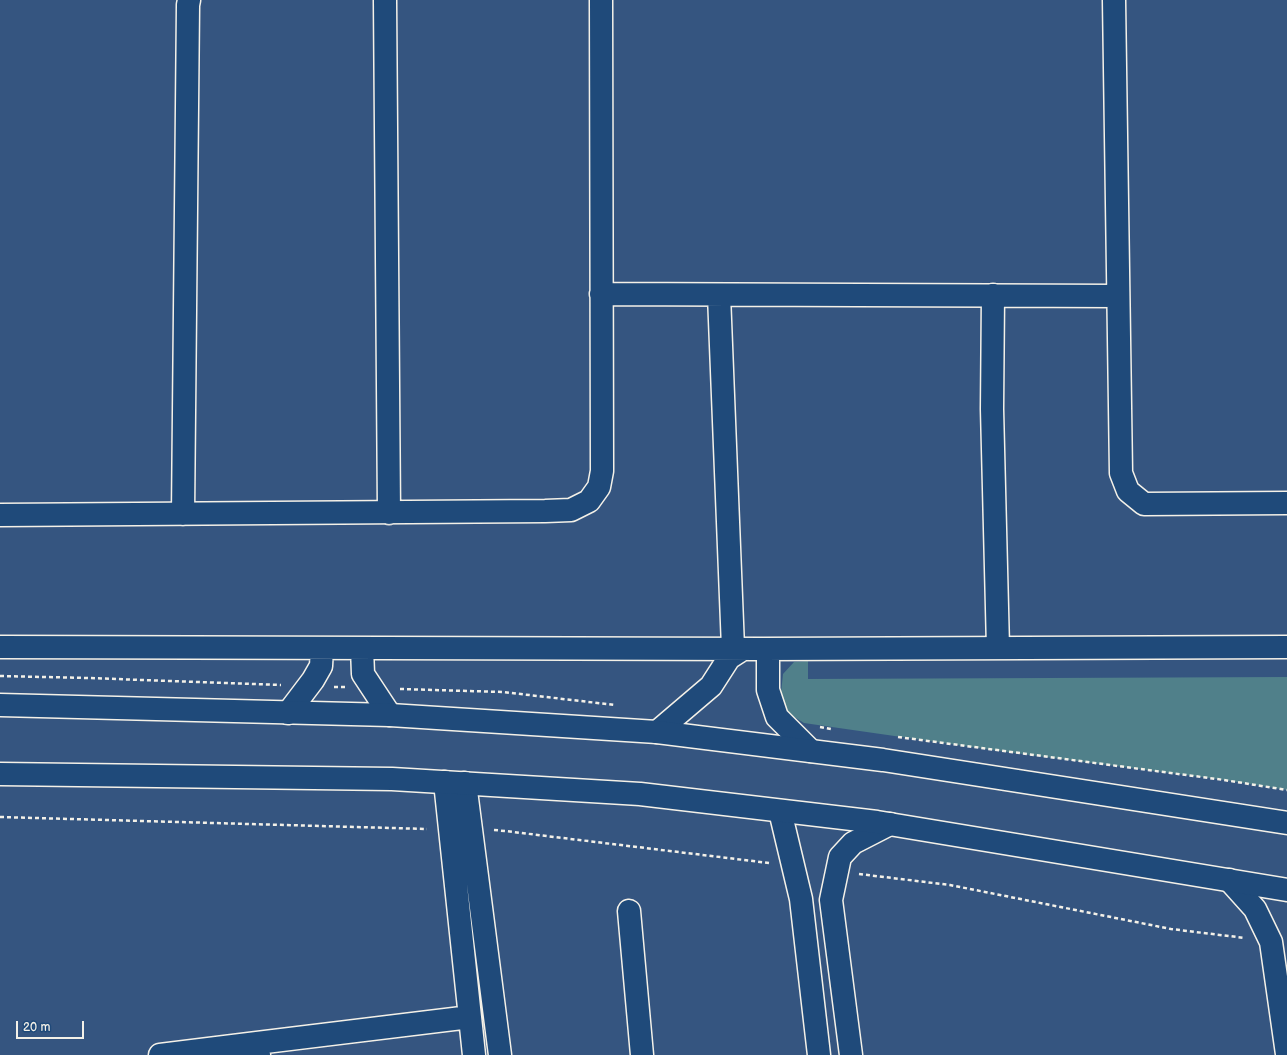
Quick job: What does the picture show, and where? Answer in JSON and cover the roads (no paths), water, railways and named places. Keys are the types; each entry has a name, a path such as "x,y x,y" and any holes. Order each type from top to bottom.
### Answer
{"street":[{"path":"183,514 189,0"},
{"path":"385,0 389,513"},
{"path":"0,515 389,513 571,510 589,501 599,487 602,471 601,0"},
{"path":"1114,0 1121,474 1128,491 1144,504 1287,503"},
{"path":"601,294 1118,296"},
{"path":"657,732 710,686 729,658 738,648 719,295"},
{"path":"993,295 992,409 998,648"},
{"path":"0,647 768,649 1287,647"},
{"path":"288,713 313,680 321,666 322,648"},
{"path":"362,648 363,674 390,715"},
{"path":"768,649 768,690 777,717 811,751"},
{"path":"0,705 390,715 657,732 883,760 1287,823"},
{"path":"3,777 392,779 640,794 890,824 1287,890"},
{"path":"455,783 450,830 474,1055"},
{"path":"455,783 471,830 500,1055"},
{"path":"780,810 801,899 819,1055"},
{"path":"851,1055 831,900 840,857 853,843 890,824"},
{"path":"1229,880 1255,909 1271,942 1287,1054"},
{"path":"629,911 642,1055"},
{"path":"160,1055 258,1049 470,1017"}]}
